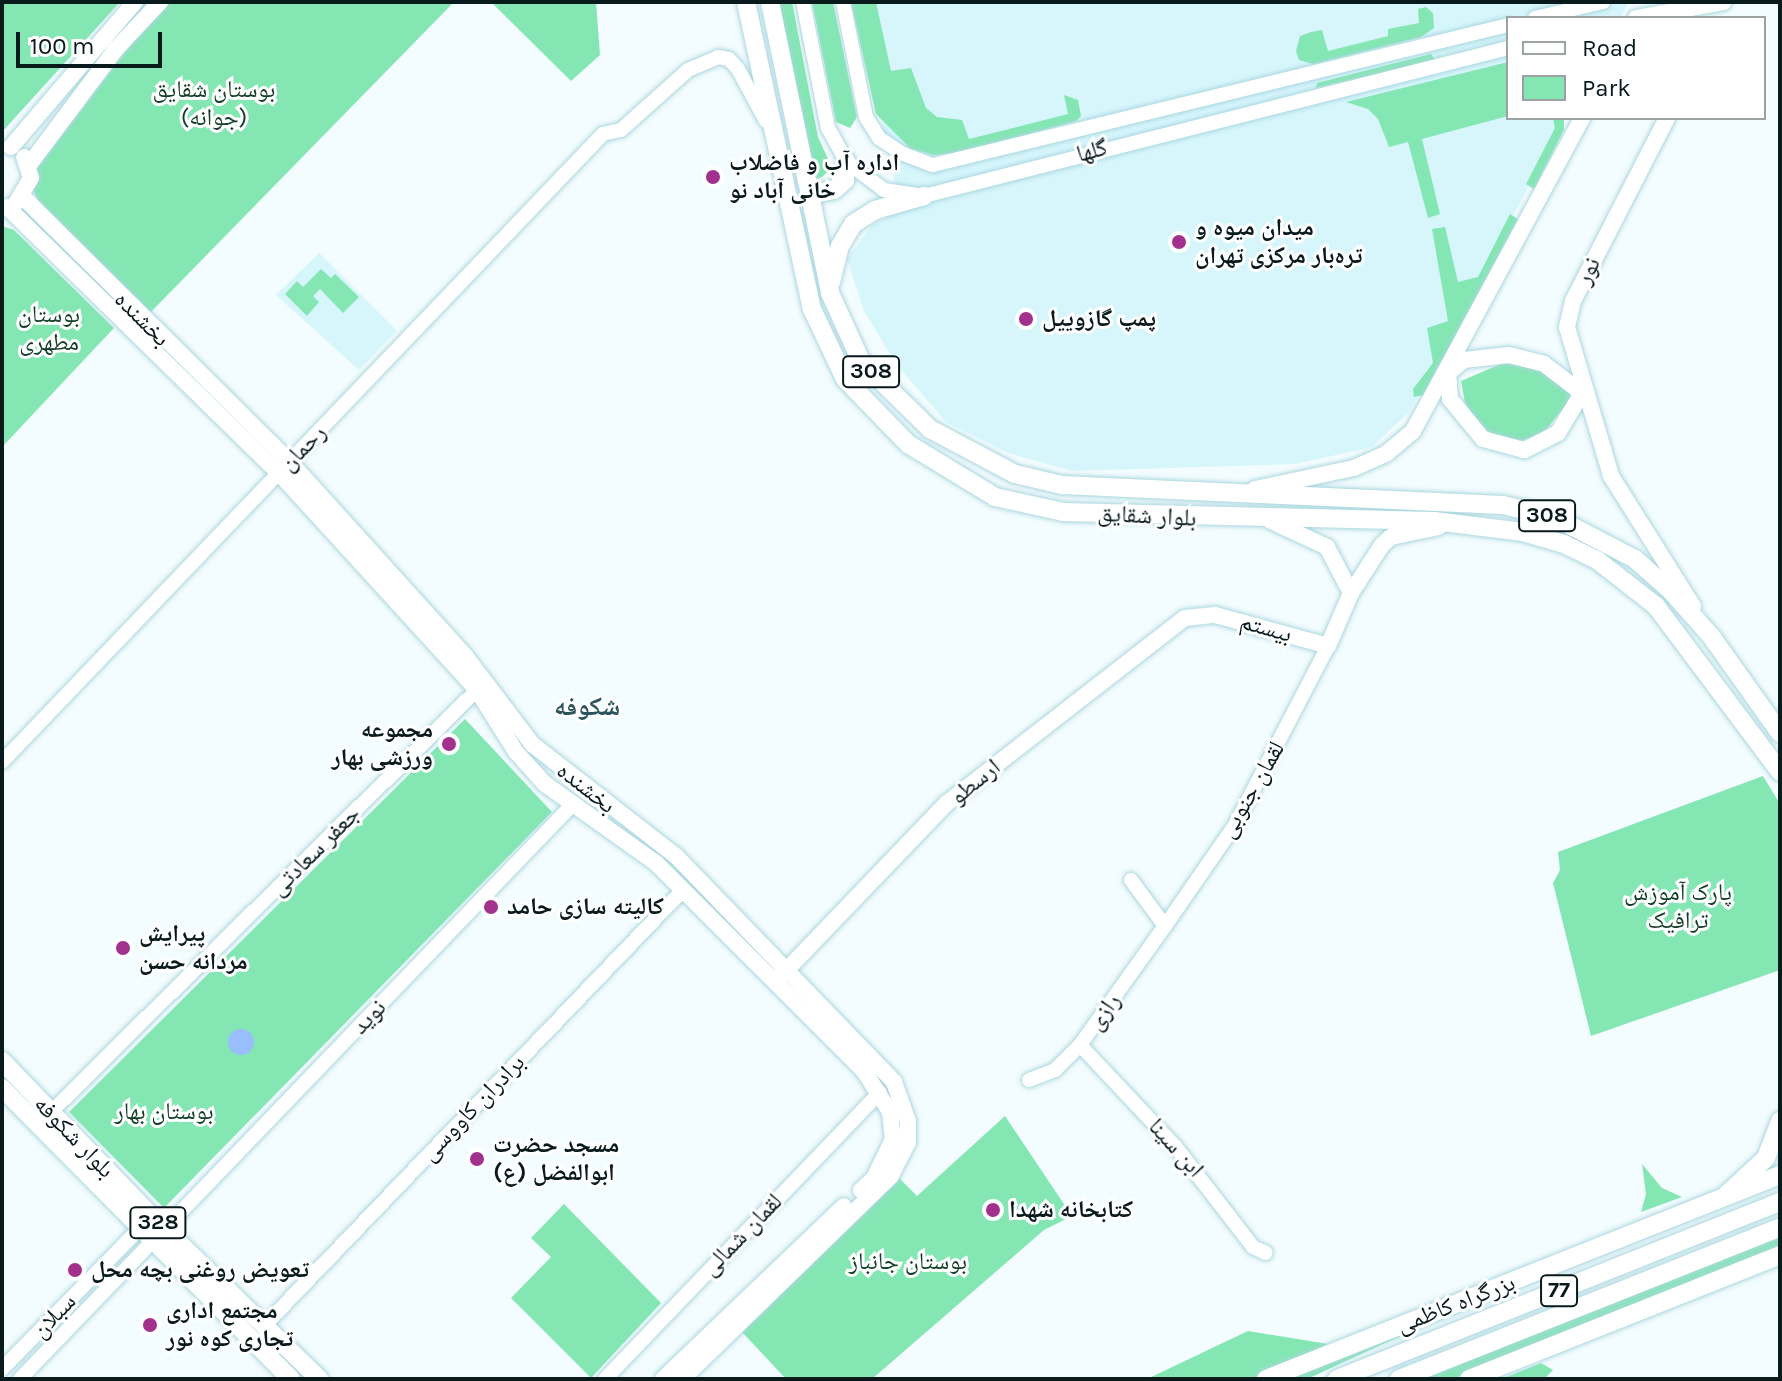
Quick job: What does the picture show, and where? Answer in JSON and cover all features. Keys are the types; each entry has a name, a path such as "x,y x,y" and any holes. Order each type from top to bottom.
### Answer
{"main road":[{"path":"4,208 23,197 31,178 29,165 7,146 135,2"},
{"path":"29,165 115,50 160,2"},
{"name":"بلوار شقایق","path":"746,2 801,271 826,346 845,379 908,444 973,488 1017,505 1156,518 1461,523 1523,532 1597,560 1656,606 1780,772"},
{"name":"بلوار شقایق","path":"770,2 830,293 861,361 930,429 971,454 1015,474 1062,485 1503,505 1554,517 1635,559 1711,636 1780,733"},
{"path":"1646,16 1725,2"},
{"path":"1572,136 1573,120"},
{"path":"1222,494 1326,476 1387,453 1413,431 1445,378 1581,120"},
{"name":"نور","path":"1666,120 1567,317 1582,393 1611,476 1711,636"},
{"path":"807,182 822,194 834,190 845,180 846,161"},
{"path":"830,293 840,246 853,224 875,210 924,196"},
{"name":"بخشنده","path":"23,197 466,657 532,744 676,856 894,1082 908,1121 908,1142 891,1176 682,1379"},
{"name":"بخشنده","path":"4,208 284,467 477,690 516,752 573,804 656,863 880,1092 890,1112 893,1139 874,1178 663,1379"},
{"path":"1522,356 1554,370 1582,393 1558,433 1534,447 1512,449 1483,439 1467,425 1450,399 1445,378 1464,360 1522,356"},
{"path":"1267,519 1327,547 1351,593"},
{"name":"لقمان جنوبی","path":"1328,646 1351,593 1372,556 1391,537 1461,523"},
{"name":"ارسطو","path":"773,983 947,803 1166,631 1203,613"},
{"name":"بیستم","path":"1203,613 1328,646"},
{"name":"بلوار شکوفه","path":"2,1061 152,1230 291,1379"},
{"name":"بلوار شکوفه","path":"2,1088 152,1230 264,1326 319,1379"},
{"path":"1722,1198 1766,1158 1780,1121"},
{"name":"بزرگراه کاظمی","path":"1266,1379 1780,1175"},
{"name":"بزرگراه کاظمی","path":"1341,1378 1780,1202"},
{"name":"بزرگراه کاظمی","path":"1399,1379 1780,1227"},
{"path":"1469,1379 1778,1256"},
{"path":"1341,1378 1388,1348 1540,1272"}],"street":[{"name":"گلها","path":"803,2 828,128 846,161 884,190 924,196 1506,48"},
{"name":"گلها","path":"843,2 866,117 879,138 901,153 943,164 1506,25"},
{"path":"1544,16 1603,2"},
{"name":"رحمان","path":"2,762 603,134 621,130 688,70 718,57 729,59 738,69 775,143"},
{"path":"1282,80 1287,102"},
{"path":"1186,104 1191,126"},
{"path":"1106,124 1112,146"},
{"name":"لقمان جنوبی","path":"1165,926 1235,825 1328,646"},
{"name":"جعفر سعادتی","path":"50,1113 477,690"},
{"name":"نوید","path":"152,1230 573,804"},
{"path":"1131,880 1165,926"},
{"name":"برادران کاووسی","path":"264,1326 682,891"},
{"name":"رازی","path":"1029,1080 1055,1070 1080,1045 1165,926"},
{"name":"ابن سینا","path":"1080,1045 1175,1146 1253,1247 1266,1253"},
{"name":"لقمان شمالی","path":"605,1379 880,1092"},
{"name":"سبلان","path":"2,1369 152,1230"},
{"name":"سبلان","path":"20,1379 152,1230"}],"shaded area":[{"name":"میدان میوه و تره‌بار مرکزی تهران","path":"859,2 1629,2 1621,16 1506,16 1506,120 1564,120 1409,412 1372,447 1296,464 1072,471 1008,453 946,422 896,364 864,311 847,259 872,225 900,211"},
{"path":"319,253 397,331 359,370 276,295"}],"green space":[{"path":"2,2 120,2 2,132"},
{"name":"بوستان شقایق (جوانه)","path":"170,2 454,2 146,317 44,211 33,190 35,171 125,52"},
{"path":"491,2 596,2 600,55 571,81"},
{"path":"777,2 792,2 818,137 832,168 816,182"},
{"path":"812,2 833,2 857,117 850,128 836,122"},
{"path":"851,2 876,2 891,71 911,68 926,108 937,117 962,120 969,139 1068,114 1064,95 1078,100 1081,116 1076,121 960,152 934,155 911,149 876,114"},
{"path":"1426,7 1433,13 1434,28 1421,37 1313,64 1299,60 1296,51 1300,36 1322,30 1328,51 1388,36 1388,29 1419,23 1418,9"},
{"path":"1431,54 1435,60 1316,88 1317,83"},
{"path":"1506,62 1506,117 1422,139 1440,214 1428,218 1408,142 1389,147 1378,119 1368,109 1346,102"},
{"path":"1553,120 1564,120 1564,130 1534,189 1526,184 1555,128"},
{"path":"1510,214 1519,220 1424,395 1414,397 1413,389 1433,363 1427,328 1448,321 1432,229 1445,227 1458,282 1478,277"},
{"name":"بوستان مطهری","path":"2,226 14,230 114,328 2,447"},
{"path":"321,269 331,278 335,274 359,297 343,313 320,289 313,296 319,302 307,316 285,294 297,281 303,287"},
{"path":"1503,363 1539,370 1574,395 1545,431 1522,441 1498,438 1479,425 1465,403 1461,381"},
{"name":"بوستان بهار","path":"465,719 552,812 164,1208 69,1112"},
{"name":"پارک آموزش ترافیک","path":"1763,776 1780,804 1780,970 1591,1036 1553,883 1560,870 1558,852"},
{"name":"بوستان جانباز","path":"1005,1116 1072,1216 1044,1230 872,1379 786,1379 742,1332 899,1178 917,1196"},
{"path":"1642,1164 1662,1188 1682,1197 1641,1212 1646,1194"},
{"path":"564,1204 661,1303 591,1378 511,1298 551,1257 531,1238"},
{"path":"1780,1237 1780,1249 1453,1379 1422,1379"},
{"path":"1422,1326 1307,1379 1283,1379"},
{"path":"1248,1331 1328,1344 1251,1379 1147,1379"},
{"path":"1541,1363 1553,1370 1544,1379 1501,1379"}],"water":[{"path":"241,1029 250,1033 254,1042 250,1051 241,1055 232,1051 228,1042 232,1033"}],"place":[{"name":"اداره آب و فاضلاب خانی آباد نو","path":"713,177"},
{"name":"میدان میوه و تره‌بار مرکزی تهران","path":"1179,242"},
{"name":"پمپ گازوییل","path":"1026,319"},
{"name":"مجموعه ورزشی بهار","path":"449,744"},
{"name":"کالیته سازی حامد","path":"491,907"},
{"name":"پیرایش مردانه حسن","path":"123,948"},
{"name":"مسجد حضرت ابوالفضل (ع)","path":"477,1159"},
{"name":"کتابخانه شهدا","path":"993,1210"},
{"name":"تعویض روغنی بچه محل","path":"75,1270"},
{"name":"مجتمع اداری تجاری کوه نور","path":"150,1325"}],"district":[{"name":"شکوفه","path":"587,707"}]}
